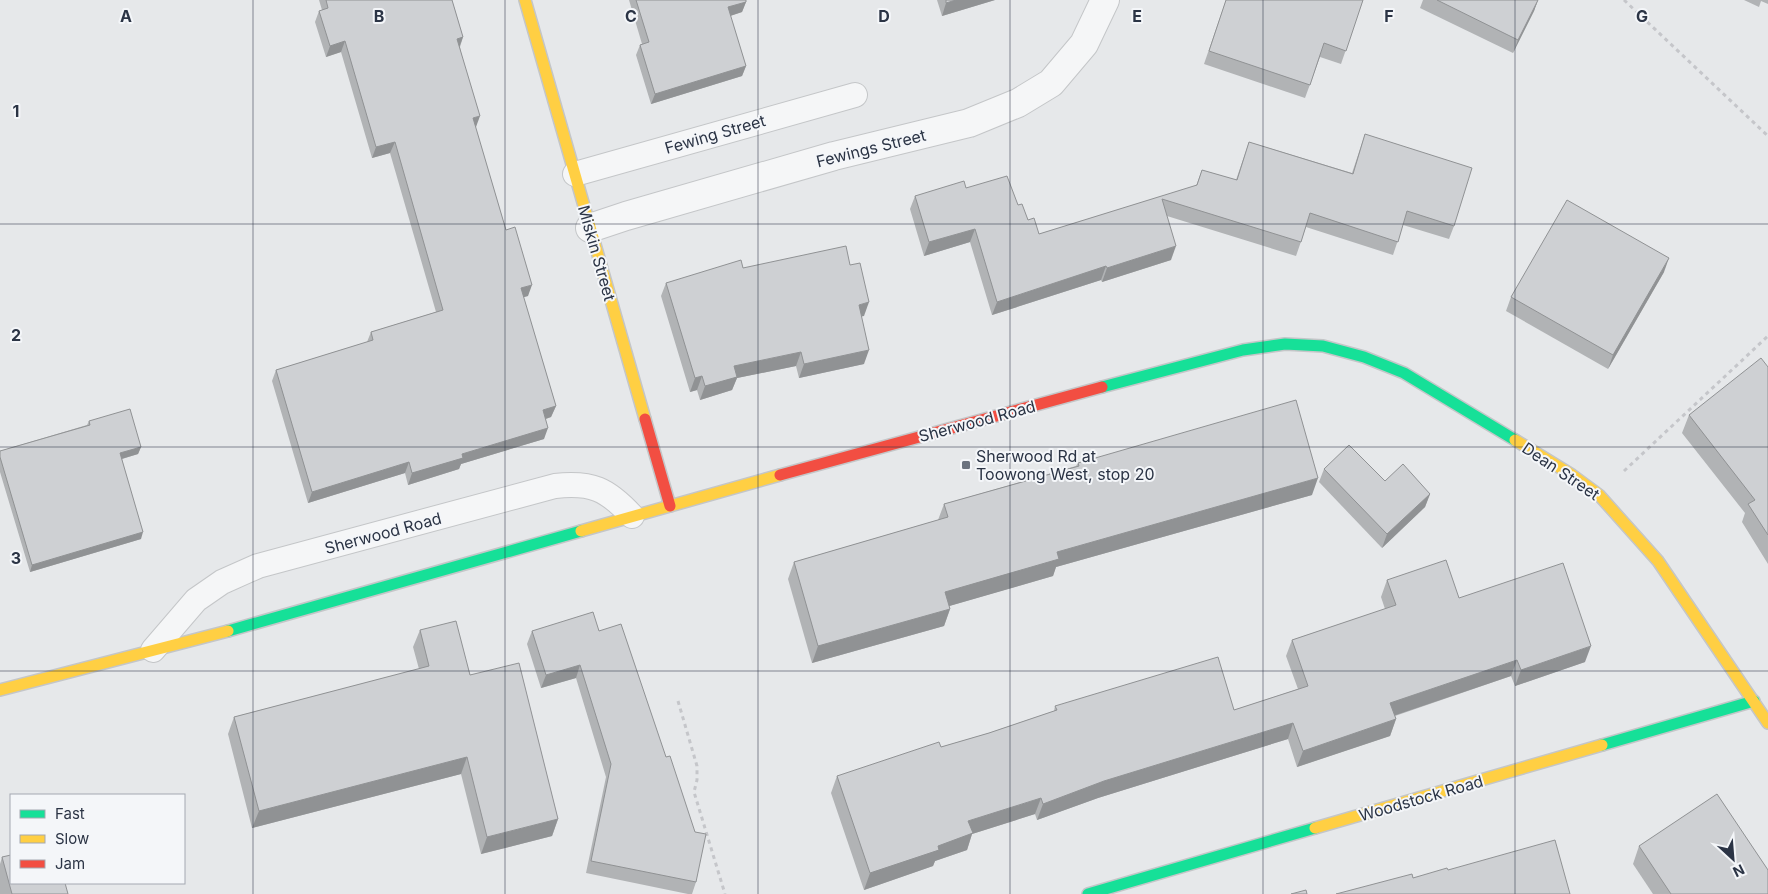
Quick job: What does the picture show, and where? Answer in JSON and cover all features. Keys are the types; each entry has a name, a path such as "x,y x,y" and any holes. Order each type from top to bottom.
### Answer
{"street":[{"name":"Miskin Street","path":"525,0 670,506"},
{"name":"Fewings Street","path":"590,228 834,156 969,123 1018,102 1051,83 1084,44 1106,0"},
{"name":"Sherwood Road","path":"0,690 257,623 809,466 1226,353 1262,346 1294,344 1325,347"},
{"name":"Dean Street","path":"1325,347 1351,352 1378,361 1404,373 1572,475 1599,495 1658,561 1768,723"},
{"name":"Woodstock Road","path":"1088,894 1754,701"}],"lane":[{"name":"Fewing Street","path":"575,174 855,95"},
{"name":"Sherwood Road","path":"153,650 196,600 222,582 258,566 555,486 588,486 604,491 617,500 632,516"}],"path":[{"path":"1624,0 1768,136"},
{"path":"1599,495 1768,336"},
{"path":"678,700 697,766 697,780 694,792 725,894"}],"building":[{"path":"326,0 452,0 463,37 457,39 480,116 473,118 506,230 515,227 532,285 521,288 556,406 543,410 548,428 462,454 463,458 412,473 409,462 312,492 276,370 373,340 371,332 443,310 395,142 376,147 345,41 330,46 319,11 328,8"},
{"path":"636,0 746,0 746,2 728,7 746,66 655,94 640,45 649,42"},
{"path":"1226,0 1363,0 1346,51 1324,43 1310,85 1209,51"},
{"path":"1437,0 1538,0 1518,40"},
{"path":"1365,134 1472,168 1454,226 1407,211 1398,242 1310,213 1301,242 1162,199 1176,246 1107,268 1106,266 997,302 975,229 929,242 915,196 964,181 966,188 1007,176 1018,205 1022,204 1028,220 1034,218 1039,234 1197,185 1202,170 1237,180 1249,142 1353,174"},
{"path":"1567,200 1669,258 1613,355 1511,297"},
{"path":"846,246 850,265 860,263 869,302 859,305 869,350 804,364 801,352 734,366 737,377 705,386 702,376 695,378 666,283 741,260 743,268"},
{"path":"1761,358 1768,367 1768,535 1748,504 1755,500 1689,415"},
{"path":"1296,400 1318,478 1057,552 1059,559 945,592 950,609 818,646 794,562 948,517 944,504 1079,466 1078,463"},
{"path":"130,409 141,447 120,453 143,532 32,565 0,457 0,451 90,425 89,421"},
{"path":"1349,445 1385,481 1403,464 1430,494 1387,534 1324,469"},
{"path":"1446,560 1459,598 1563,563 1591,646 1521,670 1517,660 1390,703 1396,719 1303,751 1293,723 1104,781 1043,804 1041,798 968,821 973,833 938,846 939,850 870,873 837,776 939,742 941,747 989,733 1057,710 1055,706 1218,657 1234,710 1308,686 1292,640 1396,605 1387,580"},
{"path":"593,612 599,631 621,624 666,757 670,756 695,832 706,834 696,882 591,861 611,764 580,665 546,675 532,631"},
{"path":"456,621 470,675 519,663 558,819 487,837 467,757 259,811 234,717 429,666 420,630"},
{"path":"1717,794 1768,870 1768,894 1671,894 1639,846"},
{"path":"1555,840 1570,894 1336,894 1412,874 1413,878 1447,868 1448,870"},
{"path":"10,855 10,884 65,884 68,894 12,894 2,857"},
{"path":"1306,890 1307,894 1291,894"}],"traffic: fast":[{"path":"1102,387 1243,350 1285,344 1323,346 1364,357 1404,373 1515,440"},
{"path":"228,631 581,531"},
{"path":"1602,745 1754,701"},
{"path":"1088,894 1315,828"}],"traffic: slow":[{"path":"525,0 645,419"},
{"path":"1515,440 1572,475 1599,495 1658,561 1768,723"},
{"path":"581,531 780,475"},
{"path":"0,690 228,631"},
{"path":"1315,828 1602,745"}],"traffic: jam":[{"path":"780,475 1102,387"},
{"path":"645,419 670,506"}],"place":[{"name":"Sherwood Rd at Toowong West, stop 20","path":"966,465"}]}
